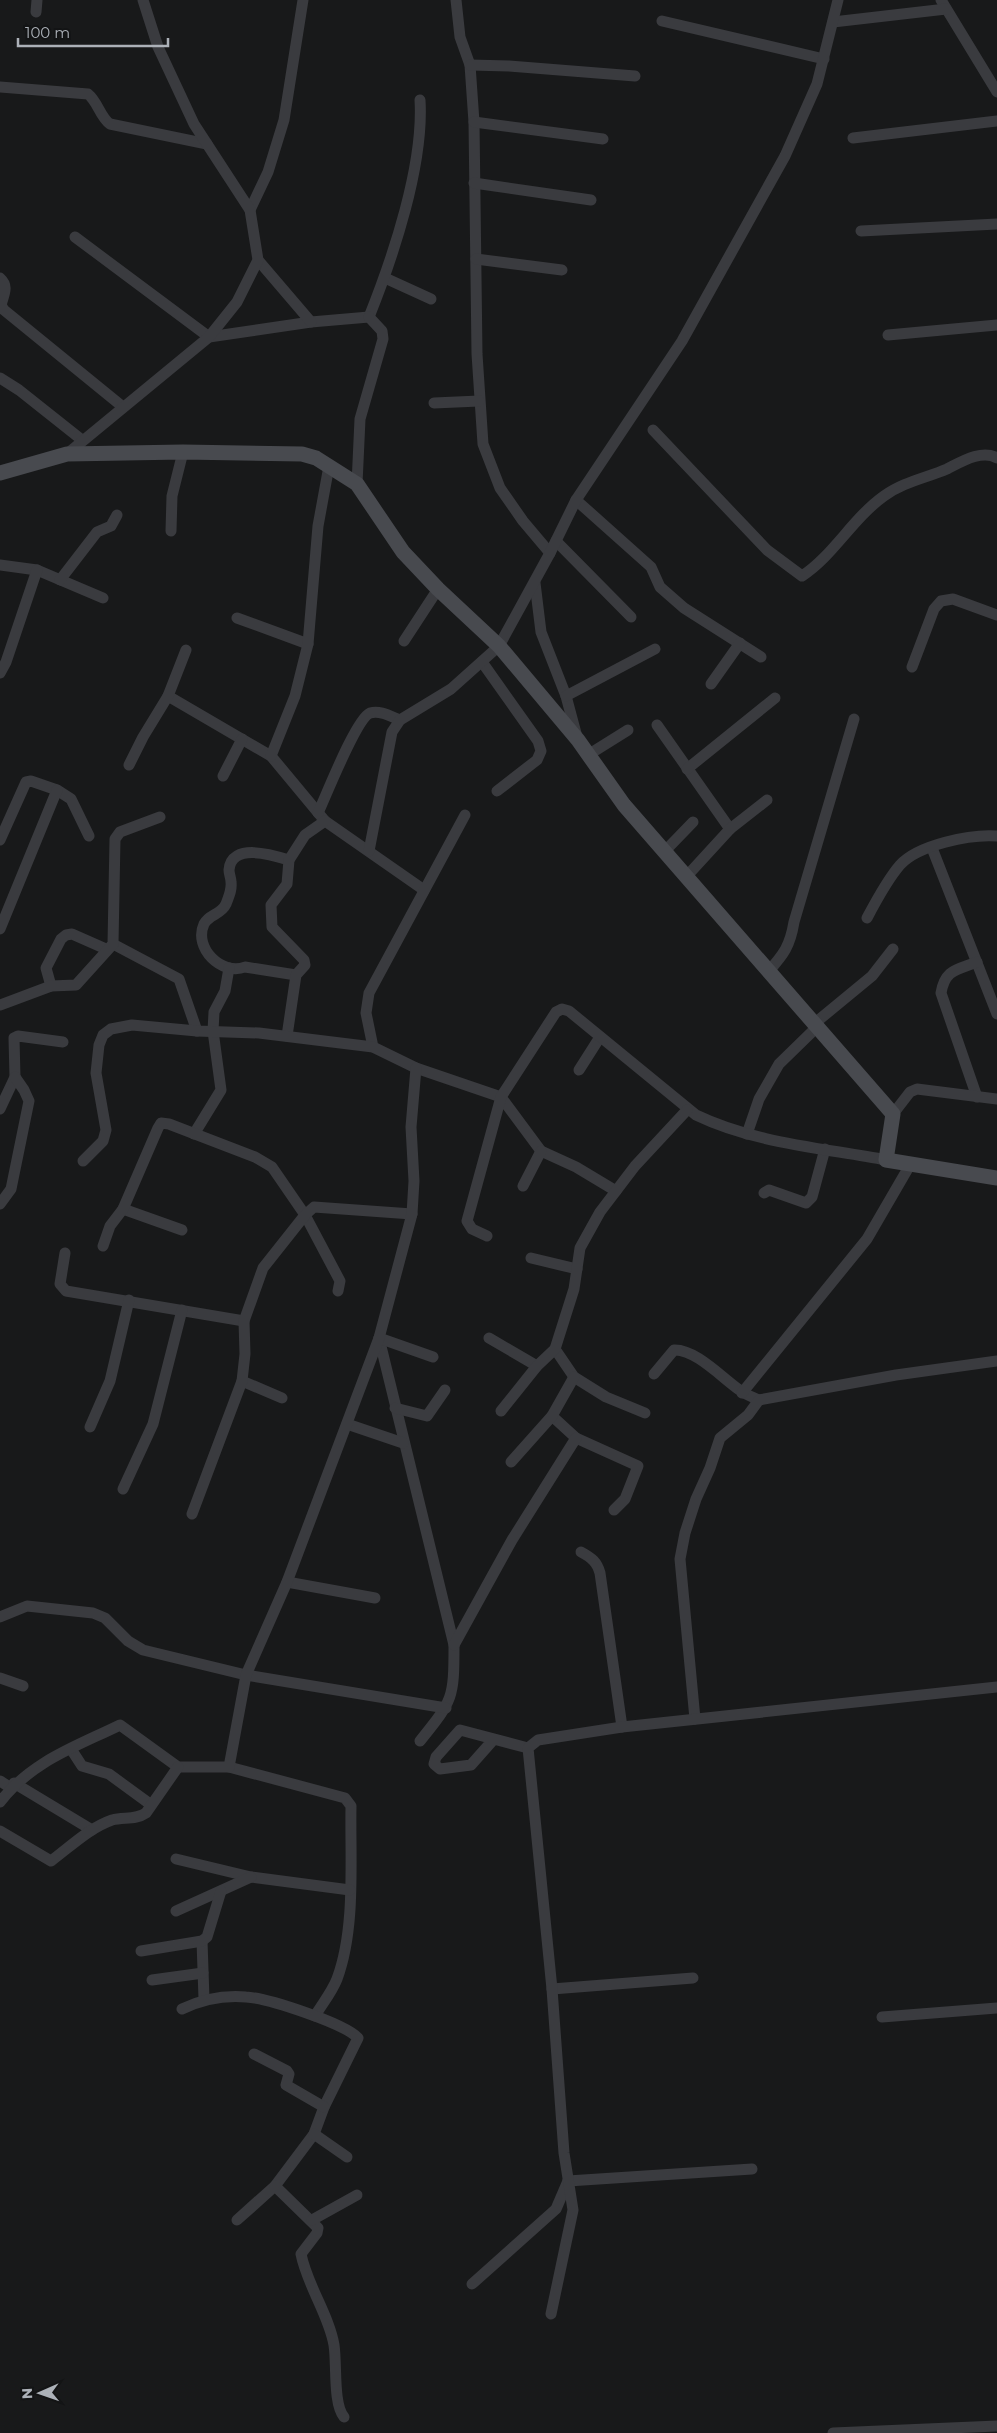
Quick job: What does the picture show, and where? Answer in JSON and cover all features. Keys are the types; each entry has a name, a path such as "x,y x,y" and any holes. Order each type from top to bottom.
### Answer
{"main road":[{"path":"0,473 67,454 183,452 302,454 330,466 357,484 403,552 438,589 499,646 578,740 624,805 893,1114 886,1160 997,1178"}],"street":[{"path":"143,0 158,47 194,124 250,210 258,260 312,322"},
{"path":"250,210 268,172 284,120 303,0"},
{"path":"456,0 460,37 470,65 474,122 479,401 483,444 500,488 550,553"},
{"path":"369,850 392,732 400,720 451,689 499,646 550,553 576,500 682,341 785,156 817,84 838,0"},
{"path":"833,22 943,5 997,92"},
{"path":"662,21 824,59"},
{"path":"470,65 509,66 635,76"},
{"path":"0,87 88,94 96,101 106,121 110,124 207,144"},
{"path":"369,317 384,278 411,182 421,123 420,100"},
{"path":"853,138 997,120"},
{"path":"474,122 603,139"},
{"path":"474,184 591,200"},
{"path":"861,231 997,224"},
{"path":"75,237 209,337 312,322 369,317"},
{"path":"476,259 562,270"},
{"path":"67,454 209,337 237,302 258,260"},
{"path":"0,278 5,283 6,288 0,305 4,310 123,407"},
{"path":"384,278 431,299"},
{"path":"357,484 360,419 383,339 382,331 369,317"},
{"path":"888,335 997,325"},
{"path":"0,378 19,390 82,440"},
{"path":"434,403 479,401"},
{"path":"653,430 767,550 802,576 814,566 858,518 883,496 899,486 923,480 968,458 992,455 997,458"},
{"path":"171,531 172,496 183,452"},
{"path":"271,756 295,696 308,644 318,526 330,466"},
{"path":"576,500 651,567 660,587 684,608 762,656"},
{"path":"60,580 98,532 111,526 117,515"},
{"path":"556,541 631,617"},
{"path":"0,565 37,570 103,598"},
{"path":"0,673 37,570"},
{"path":"535,581 541,632 566,696 578,740"},
{"path":"404,641 438,589"},
{"path":"912,668 934,608 941,600 953,599 997,615"},
{"path":"237,618 308,644"},
{"path":"711,684 740,643"},
{"path":"566,696 655,649"},
{"path":"129,765 143,737 168,696 186,650"},
{"path":"482,662 538,741 541,751 537,760 498,790"},
{"path":"168,696 271,756 321,817 424,890"},
{"path":"688,769 775,698"},
{"path":"287,1036 296,975 305,965 304,960 272,927 271,905 286,884 288,860 305,835 321,817 354,733 367,714 377,711 400,720"},
{"path":"768,972 788,949 794,922 854,719"},
{"path":"656,725 730,829"},
{"path":"588,755 628,730"},
{"path":"223,776 242,739"},
{"path":"0,840 26,782 37,781 71,799 89,836"},
{"path":"0,929 56,790"},
{"path":"686,877 730,829 768,800"},
{"path":"373,1047 366,1013 370,994 465,815"},
{"path":"0,1005 51,986 76,985 110,946 115,839 120,832 160,817"},
{"path":"664,852 693,822"},
{"path":"867,918 900,866 907,859 960,837 997,836"},
{"path":"932,848 997,1014"},
{"path":"288,860 264,852 241,854 234,859 229,871 232,889 224,909 219,914 210,918 204,926 206,952 216,962 238,970 245,967 296,975"},
{"path":"51,986 46,968 61,939 66,934 72,934 110,946 179,979 183,985 197,1031"},
{"path":"747,1134 759,1099 779,1064 817,1025 872,976 893,949"},
{"path":"976,1097 941,993 943,981 948,974 978,962"},
{"path":"194,1134 221,1090 213,1032 214,1012 225,991 229,968"},
{"path":"487,1236 472,1229 467,1221 501,1097 556,1012 562,1009 569,1011 687,1110 718,1126 747,1134 886,1160"},
{"path":"83,1161 103,1141 106,1130 96,1072 99,1045 104,1035 111,1029 132,1025 287,1036 373,1047 416,1068 501,1097 541,1151 576,1167 616,1191"},
{"path":"0,1109 14,1077 14,1038 18,1036 63,1042"},
{"path":"579,1070 600,1037"},
{"path":"229,1767 246,1675 287,1582 379,1338 412,1214 414,1181 411,1127 416,1068"},
{"path":"0,1204 12,1189 29,1102 24,1090 14,1077"},
{"path":"893,1114 910,1092 917,1089 997,1099"},
{"path":"501,1410 537,1366 555,1348 574,1289 580,1248 600,1212 635,1166 687,1110"},
{"path":"103,1246 110,1226 124,1209 161,1123 255,1157 272,1167 305,1215 340,1281 338,1291"},
{"path":"764,1193 769,1190 776,1191 806,1203 812,1197 825,1149"},
{"path":"523,1186 541,1151"},
{"path":"742,1392 867,1239 910,1165"},
{"path":"192,1514 242,1381 245,1354 244,1322 263,1268 305,1215 318,1206 412,1214"},
{"path":"124,1209 182,1230"},
{"path":"65,1253 60,1284 62,1289 244,1322"},
{"path":"531,1258 577,1269"},
{"path":"90,1427 110,1381 129,1300"},
{"path":"124,1489 153,1424 182,1310"},
{"path":"379,1338 433,1357"},
{"path":"379,1338 454,1645 452,1696 446,1708 420,1741"},
{"path":"489,1338 537,1366"},
{"path":"555,1348 574,1377 606,1397 646,1413"},
{"path":"654,1374 669,1354 678,1349 693,1354 742,1392 759,1400 896,1375 997,1361"},
{"path":"512,1462 552,1416 574,1377"},
{"path":"242,1381 282,1398"},
{"path":"395,1408 427,1416 445,1390"},
{"path":"695,1719 680,1560 685,1533 720,1438 748,1415 759,1400"},
{"path":"552,1416 576,1438 638,1466 625,1498 614,1510"},
{"path":"347,1424 404,1443"},
{"path":"454,1645 512,1540 576,1438"},
{"path":"581,1552 592,1558 597,1564 600,1573 622,1727"},
{"path":"287,1582 375,1598"},
{"path":"0,1617 27,1606 93,1613 105,1618 128,1641 143,1650 246,1675 446,1708"},
{"path":"0,1678 23,1686"},
{"path":"528,1748 538,1740 622,1727 997,1687"},
{"path":"0,1802 13,1786 40,1764 120,1725 178,1767 229,1767 344,1798 349,1801 351,1806 350,1890 346,1945 337,1980 315,2016"},
{"path":"494,1739 471,1765 440,1769 434,1764 436,1757 460,1730 494,1739 528,1748"},
{"path":"528,1748 552,1989 568,2181 574,2210 551,2314"},
{"path":"71,1749 82,1766 109,1774 150,1804"},
{"path":"0,1831 51,1861 92,1830 113,1820 140,1817 146,1813 150,1804 178,1767"},
{"path":"0,1781 13,1786 92,1830"},
{"path":"176,1859 251,1877 350,1890"},
{"path":"176,1911 251,1877"},
{"path":"204,1999 202,1941 209,1932 221,1890"},
{"path":"141,1951 202,1941"},
{"path":"152,1980 203,1973"},
{"path":"552,1989 693,1978"},
{"path":"182,2009 204,1999 247,1997 315,2016 358,2038 324,2107 314,2134 275,2186 237,2220"},
{"path":"882,2017 997,2008"},
{"path":"254,2054 287,2071 289,2074 286,2085 324,2107"},
{"path":"314,2134 347,2157"},
{"path":"568,2181 752,2170"},
{"path":"472,2284 556,2208 568,2181"},
{"path":"275,2186 312,2220 318,2228 317,2233 300,2254 334,2343 337,2374 336,2395 340,2411 344,2417"},
{"path":"312,2220 357,2195"},
{"path":"833,2433 997,2426"}]}
